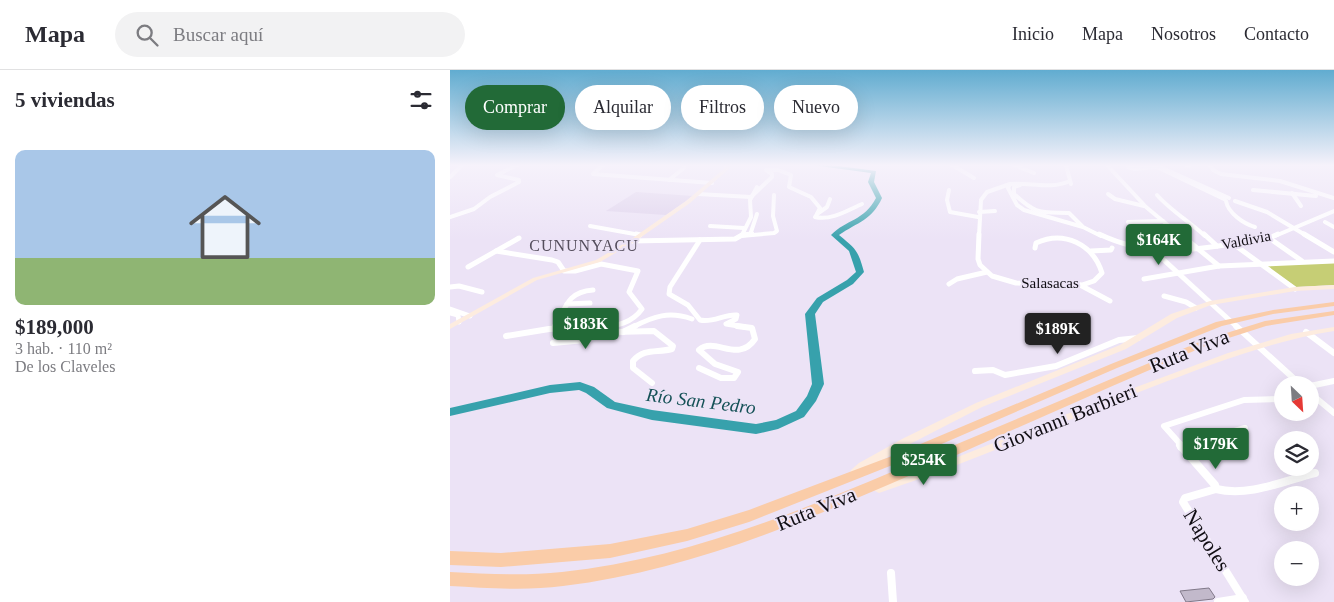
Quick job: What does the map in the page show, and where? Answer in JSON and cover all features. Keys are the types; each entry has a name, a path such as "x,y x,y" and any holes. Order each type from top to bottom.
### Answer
{"highway":[{"name":"Ruta Viva","path":"450,558 501,560 610,551 688,534 749,516 852,476 1219,324 1273,312 1334,304"},
{"name":"Ruta Viva","path":"450,579 480,581 562,579 638,566 692,554 737,539 843,498 1207,342 1266,324 1334,312"}],"main road":[{"path":"450,327 522,286 564,270 598,261 632,241 703,190"},
{"path":"852,476 863,466 900,445 979,405 1123,347 1174,316 1210,303 1295,289 1334,287"},
{"path":"1255,344 1306,332 1334,329"},
{"name":"Giovanni Barbieri","path":"843,498 898,482 996,446 1255,344"}],"street":[{"path":"450,217 474,209 504,190"},
{"path":"742,235 751,217 751,197 755,190"},
{"path":"698,194 751,197 760,190"},
{"path":"799,190 819,204 820,208 816,218 824,219 862,204"},
{"path":"949,190 947,200 950,212 979,214 995,211"},
{"path":"949,284 957,279 987,272 978,259 980,243 979,214 981,200 987,192 992,190 1009,192 1014,194 1030,209 1039,212 1069,214 1084,227"},
{"path":"1014,190 1014,194"},
{"path":"1130,190 1146,207 1219,266"},
{"path":"1206,190 1226,199 1261,210 1295,226 1334,252"},
{"path":"1207,190 1226,199"},
{"path":"1253,190 1326,196"},
{"path":"1308,190 1334,200"},
{"path":"1009,192 1017,205 1024,210 1084,227"},
{"path":"1108,194 1116,200 1146,207"},
{"path":"1292,194 1301,206"},
{"path":"632,241 735,239 742,235 776,231 773,216 774,195"},
{"path":"1157,195 1166,205 1218,246"},
{"path":"817,214 827,207 830,199"},
{"path":"1226,199 1227,207 1245,221"},
{"name":"Valdivia","path":"1084,227 1119,244 1154,251 1196,249 1267,239 1334,211"},
{"path":"750,235 757,214"},
{"path":"1128,222 1163,221"},
{"path":"1325,222 1334,227"},
{"path":"590,226 640,235"},
{"path":"710,226 744,228"},
{"path":"468,267 519,238"},
{"name":"Salasacas","path":"987,272 998,278 1016,283 1080,284 1092,282 1099,278 1102,273 1101,267 1090,251 1079,243 1060,238 1040,240 1036,243 1035,248"},
{"path":"699,368 721,378 734,378 738,372 715,364 699,350 700,348 703,346 731,350 741,349 750,345 755,338 752,328 726,324 736,319 737,315 732,314 714,320 702,321 694,316 688,306 670,294 670,287 700,240"},
{"path":"1272,240 1302,261"},
{"path":"1232,243 1295,289"},
{"path":"1090,251 1107,251 1112,248"},
{"path":"1154,251 1291,376"},
{"path":"496,252 552,260 558,262 564,270 575,271 601,264 638,271 629,292 640,305 640,313 634,319 585,340 553,343"},
{"path":"1144,279 1219,266 1334,260"},
{"path":"1080,284 1099,293 1110,301"},
{"path":"450,287 459,286 482,292"},
{"path":"554,328 575,292 593,290"},
{"path":"1180,295 1186,302"},
{"path":"1164,296 1186,302 1196,308"},
{"path":"567,304 590,303"},
{"path":"450,309 470,316"},
{"path":"450,313 458,316 459,322"},
{"path":"622,333 657,315 678,313 692,319"},
{"path":"506,336 554,328 614,327"},
{"path":"614,327 615,332 622,333 654,331 673,346 672,349 667,350 645,351 635,358 633,368 652,383"},
{"path":"1306,332 1334,354"},
{"path":"975,371 993,370 1005,375 1056,366 1119,340 1138,338"},
{"path":"1319,384 1334,380"},
{"name":"Napoles","path":"1244,600 1183,502 1185,498 1216,489 1164,428 1165,426 1244,400 1274,399"},
{"path":"1319,400 1334,413"},
{"path":"1181,447 1245,428"},
{"path":"1216,489 1225,493 1244,491 1303,476"},
{"path":"891,573 894,602"},
{"path":"1218,602 1244,600"}],"shaded area":[{"path":"636,192 693,196 666,215 606,211"}],"green space":[{"path":"1334,262 1334,285 1296,287 1265,265"}],"building":[{"path":"1209,588 1215,597 1213,599 1186,602 1180,591"}],"waterway":[{"name":"Río San Pedro","path":"450,412 550,389 580,386 590,390 611,405 652,415 756,429 778,424 800,414 812,398 818,384 810,314 820,300 850,282 860,272 853,251 835,235 870,212 879,198 875,190"}],"district":[{"name":"CUNUNYACU","path":"584,245"}]}
